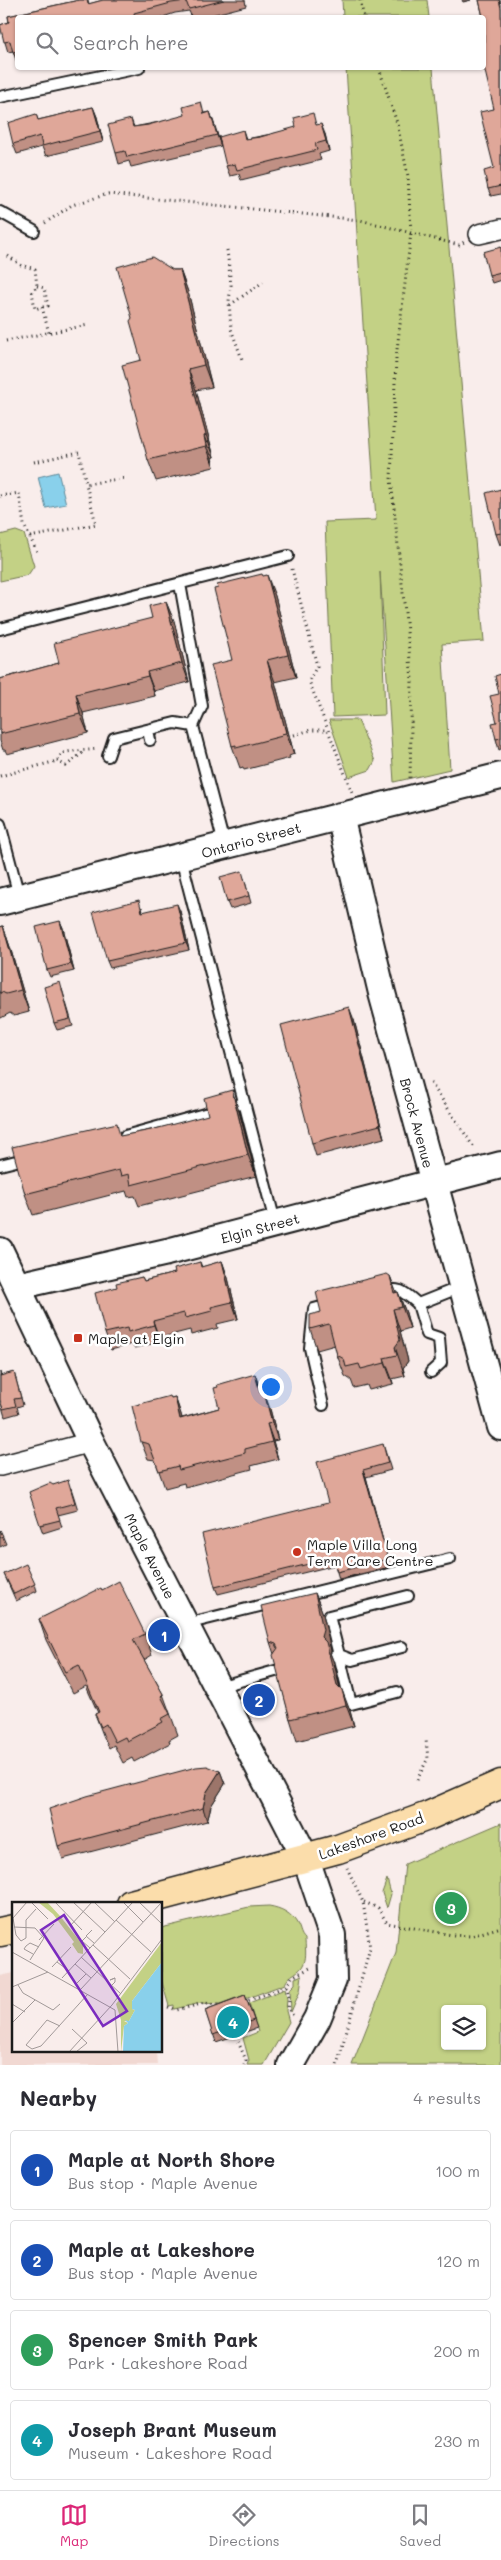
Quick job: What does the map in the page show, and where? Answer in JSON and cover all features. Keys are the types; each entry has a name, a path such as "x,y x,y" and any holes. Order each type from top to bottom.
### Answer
{"main road":[{"name":"Lakeshore Road","path":"306,1859 428,1816 501,1784"},
{"path":"139,1902 306,1859"}],"street":[{"path":"479,234 501,229"},
{"name":"Ontario Street","path":"10,900 501,776"},
{"name":"Brock Avenue","path":"340,816 382,993 433,1182 464,1286 501,1427"},
{"name":"Elgin Street","path":"17,1286 167,1252 495,1167"},
{"name":"Maple Avenue","path":"0,1251 91,1442 306,1859"},
{"path":"0,1466 91,1442"},
{"name":"Lakeshore Road","path":"291,2065 312,2029 328,1994 332,1980 334,1956 332,1935 306,1859"}],"lane":[{"path":"0,97 129,70"},
{"path":"0,212 34,231"},
{"path":"0,630 288,556"},
{"path":"180,584 202,706 193,726 224,846"},
{"path":"109,752 114,738 149,735 175,723 193,726"},
{"path":"0,824 10,900"},
{"path":"181,858 276,1223"},
{"path":"118,1138 244,1103"},
{"path":"0,1165 36,1157"},
{"path":"418,1304 464,1286"},
{"path":"368,1295 395,1288 405,1292 418,1304 427,1334 439,1338 441,1363 431,1372"},
{"path":"323,1406 310,1348 314,1309 341,1302"},
{"path":"185,1624 450,1559"},
{"path":"397,1692 351,1704 337,1655 329,1616 408,1596"},
{"path":"337,1655 352,1660 402,1647"},
{"path":"217,1687 279,1670"}],"path":[{"path":"360,0 363,15"},
{"path":"381,70 397,122 408,176 411,233 396,358 391,479 412,679 409,798"},
{"path":"34,231 72,206 108,194 360,220 459,245 479,234"},
{"path":"227,250 231,285 231,329 242,359"},
{"path":"8,256 21,265 34,269 37,286 32,292 35,309 48,306 44,288 37,286"},
{"path":"230,305 263,282"},
{"path":"42,308 48,333"},
{"path":"6,341 88,325"},
{"path":"30,537 96,524 78,452 34,462"},
{"path":"86,484 126,478"},
{"path":"0,496 19,493 24,524 37,552"},
{"path":"288,556 296,580 317,666 309,681 350,789 365,810"},
{"path":"294,734 311,730 326,730"},
{"path":"0,776 57,761 62,753 78,749 109,752"},
{"path":"57,761 66,766 85,751"},
{"path":"427,1076 495,1167"},
{"path":"417,1780 428,1758 426,1740"},
{"path":"338,1849 363,1902 370,1948 338,2065"},
{"path":"363,1902 378,1908 387,1923 452,1935 471,1936 501,1927"},
{"path":"312,2029 289,2012 287,1986 292,1977 334,1956"},
{"path":"242,2003 287,1986"},
{"path":"168,2007 177,2010 205,2003 226,2004"},
{"path":"236,2037 246,2060 244,2065"}],"shaded area":[{"path":"12,1973 12,2052 156,2052 157,2065 0,2065 0,1976"}],"green space":[{"path":"342,0 427,0 429,15 343,15"},
{"path":"346,70 433,70 484,641 442,644 450,769 394,782 380,572 385,715 333,717 325,522 376,520"},
{"path":"16,531 24,534 34,566 28,575 0,581 0,535"},
{"path":"329,720 358,720 375,761 370,770 349,777"},
{"path":"501,1823 501,2065 352,2065 396,1953 405,1864"},
{"path":"387,1879 391,1894 387,1908 382,1893"},
{"path":"269,1906 278,1908 289,1914 296,1921 305,1939 305,1957 302,1967 285,1984 237,2002 236,1998 220,2004 201,2003 174,2009 174,2005 169,2006 162,1982 162,1928 249,1907"},
{"path":"302,1975 300,1991 291,2012 290,1989 295,1984 295,1978"},
{"path":"285,1989 287,1999 286,2011 289,2022 264,2065 247,2065 249,2060 243,2038 258,2032 249,2003"}],"water":[{"path":"58,472 66,504 46,508 38,477"}],"building":[{"path":"79,0 87,0 88,4 103,0 224,0 189,9 186,1 171,3 134,13 134,15 15,15 15,52 13,52 10,41 4,42 0,25 9,22 8,16"},
{"path":"479,0 499,0 501,8 501,186 488,189 484,171 494,168 480,112 494,109 485,70 486,15 483,15"},
{"path":"201,102 204,114 210,112 217,135 127,157 125,151 116,153 108,125 131,119 133,127 148,125 185,115 183,107"},
{"path":"93,107 100,131 42,146 40,136 13,144 8,123 36,114 38,120"},
{"path":"313,113 316,125 321,124 326,141 315,144 317,150 237,170 235,164 226,166 219,137 243,130 245,139 260,137 296,127 294,118"},
{"path":"501,247 501,272 489,275 483,252"},
{"path":"152,257 173,270 180,270 204,365 188,369 206,435 204,436 206,446 148,460 122,365 141,360 130,321 132,318 117,267"},
{"path":"501,489 501,533 496,534 486,493"},
{"path":"262,574 263,576 267,575 288,655 267,660 286,733 281,734 282,736 236,748 236,745 232,746 211,665 232,660 214,589 218,588 217,585"},
{"path":"166,602 182,663 147,672 148,676 76,694 80,714 0,734 0,679 59,663 54,643 152,618 149,606"},
{"path":"501,674 501,738 496,739 492,723 497,722 490,696 499,694 495,676"},
{"path":"242,871 249,896 227,902 220,877"},
{"path":"139,900 142,912 177,904 186,943 107,961 93,912"},
{"path":"60,921 71,964 47,970 36,927"},
{"path":"3,926 21,990 6,994 0,993 0,927"},
{"path":"60,982 70,1019 54,1023 44,987"},
{"path":"349,1007 380,1125 312,1143 281,1025"},
{"path":"232,1090 248,1155 131,1185 129,1174 121,1176 119,1170 25,1194 12,1147 117,1123 120,1136 151,1130 208,1115 204,1098"},
{"path":"222,1261 232,1302 211,1307 212,1311 185,1318 184,1313 153,1321 154,1325 128,1332 127,1328 105,1333 95,1293 117,1287 116,1283 142,1277 144,1281 175,1273 174,1269 200,1262 201,1267"},
{"path":"387,1274 390,1276 394,1293 398,1292 402,1307 393,1309 400,1340 395,1347 397,1355 384,1358 385,1363 361,1369 359,1364 346,1367 344,1359 337,1355 329,1324 310,1329 310,1315 321,1312 316,1292"},
{"path":"14,1372 21,1398 14,1399 16,1406 3,1409 0,1400 0,1376"},
{"path":"255,1374 260,1393 264,1392 272,1423 267,1424 272,1442 245,1449 245,1453 179,1470 178,1466 159,1471 149,1444 141,1442 132,1406 170,1396 171,1398 175,1397 180,1419 219,1408 214,1388 218,1387 217,1385"},
{"name":"Maple Villa Long Term Care Centre","path":"383,1444 388,1463 363,1470 388,1559 337,1572 333,1558 215,1587 202,1534 328,1503 317,1462"},
{"path":"68,1480 75,1503 56,1508 60,1520 40,1525 29,1492 50,1483 53,1485"},
{"path":"26,1564 35,1584 14,1594 4,1574"},
{"path":"119,1581 145,1634 133,1640 163,1694 161,1696 170,1714 161,1719 163,1722 127,1741 125,1737 115,1742 106,1724 101,1727 95,1714 99,1712 79,1665 65,1672 39,1619"},
{"path":"315,1593 323,1630 321,1637 326,1642 337,1685 342,1690 346,1705 290,1719 273,1655 278,1648 276,1644 270,1642 261,1606"},
{"path":"207,1766 220,1771 206,1793 203,1808 58,1846 49,1809 87,1796 196,1767"},
{"path":"245,1995 254,2020 213,2035 205,2010"}],"place":[{"name":"Maple at Elgin","path":"78,1338"},
{"name":"Maple Villa Long Term Care Centre","path":"297,1552"},
{"name":"Maple at North Shore","path":"164,1635"},
{"name":"Maple at Lakeshore","path":"259,1700"},
{"name":"Spencer Smith Park","path":"451,1908"},
{"name":"Joseph Brant Museum","path":"233,2022"}]}
